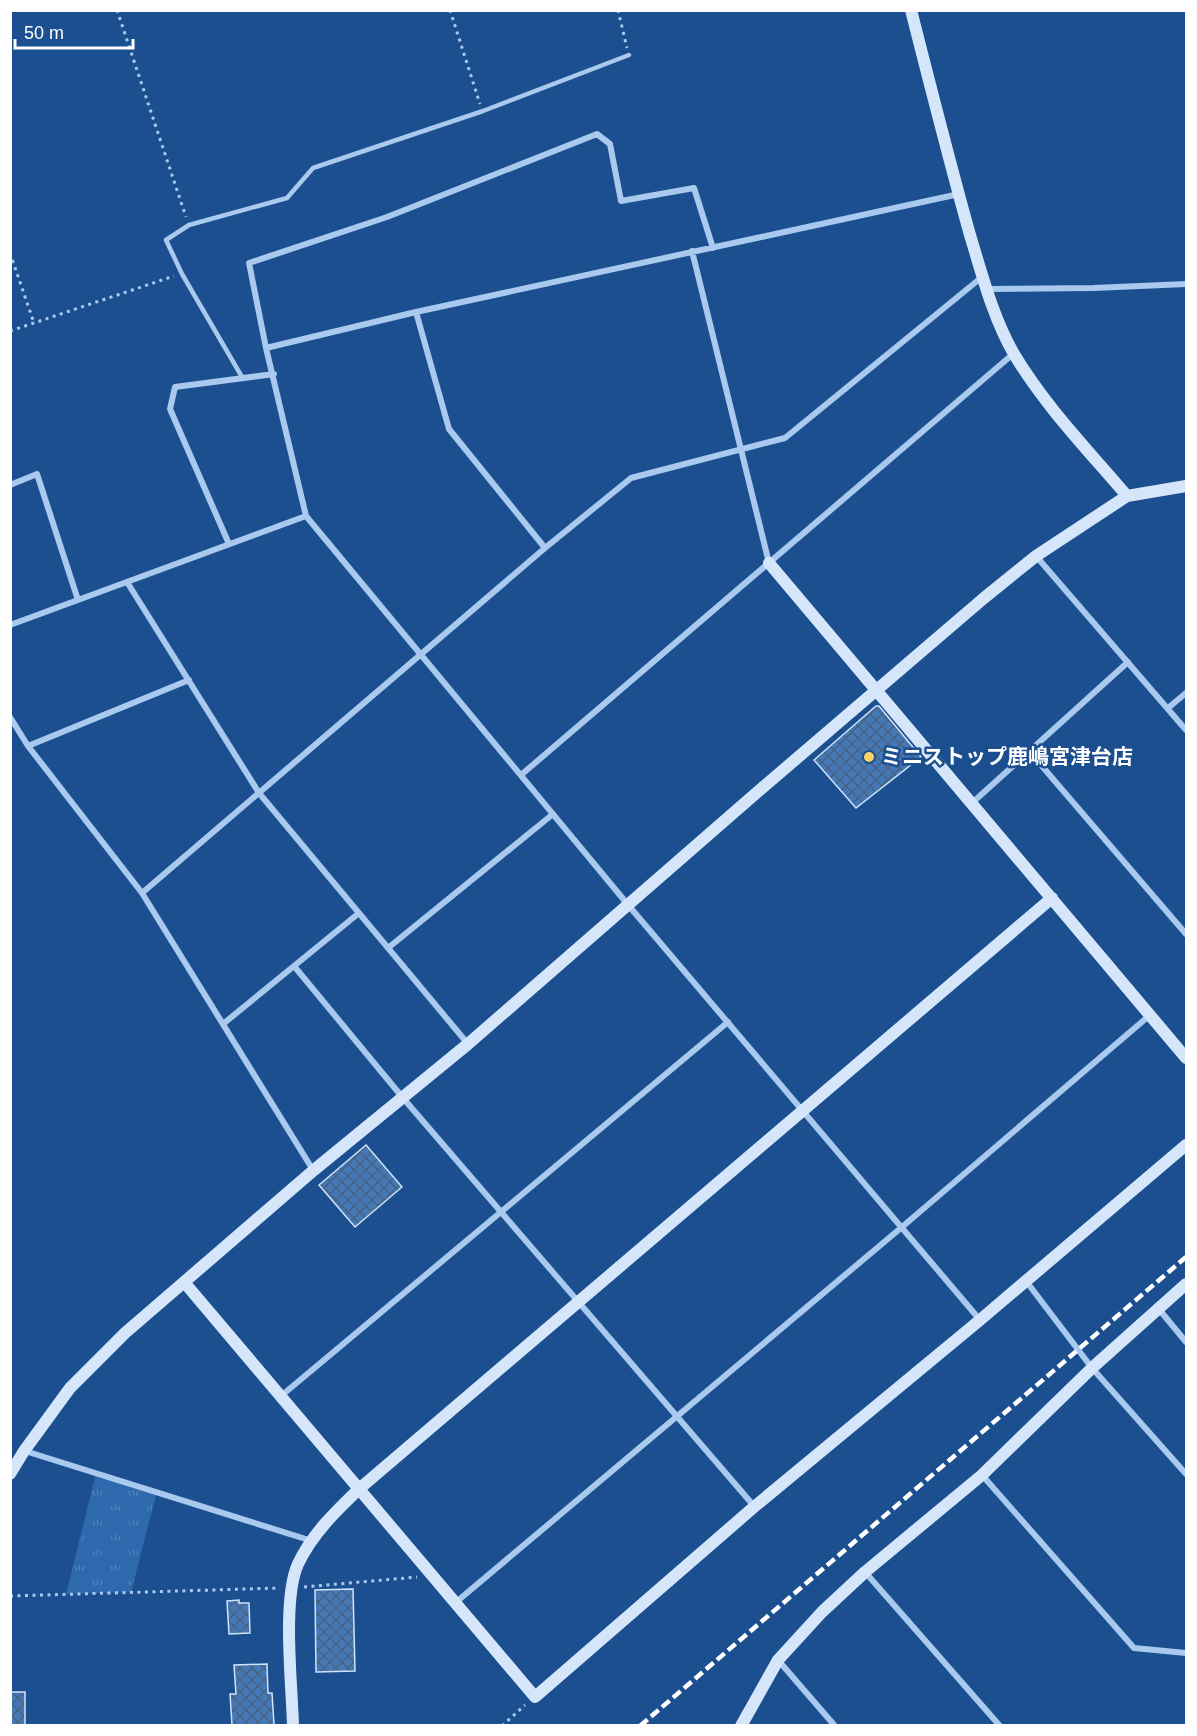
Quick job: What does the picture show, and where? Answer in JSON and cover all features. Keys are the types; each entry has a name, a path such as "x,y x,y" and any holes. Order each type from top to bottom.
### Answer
{"street":[{"path":"910,10 983,276 1014,353 1048,405 1127,496"},
{"path":"713,248 693,188 621,201 610,144 597,134 387,217 249,263 266,348 306,516 629,906 980,1320"},
{"path":"266,348 416,312 959,194"},
{"path":"692,251 769,563 1186,1058"},
{"path":"142,893 545,548 631,478 785,438 983,276"},
{"path":"987,289 1186,284"},
{"path":"416,312 449,429 545,548"},
{"path":"520,775 1014,353"},
{"path":"229,544 170,409 175,387 274,374"},
{"path":"10,485 37,474 78,600"},
{"path":"10,1474 70,1388 125,1333 314,1170 468,1044 754,795 1036,556 1127,496 1186,486"},
{"path":"10,624 306,516"},
{"path":"1036,556 1186,730"},
{"path":"127,582 259,793 468,1044"},
{"path":"972,803 1128,662"},
{"path":"28,746 189,680"},
{"path":"1168,708 1186,693"},
{"path":"10,717 28,746 142,893 314,1170"},
{"path":"1029,751 1186,934"},
{"path":"388,948 553,814"},
{"path":"293,1725 289,1614 292,1588 297,1566 332,1514 1052,898"},
{"path":"223,1024 359,913"},
{"path":"294,966 403,1098 754,1507"},
{"path":"455,1603 902,1227 1150,1014"},
{"path":"281,1396 728,1022"},
{"path":"184,1282 535,1697 754,1507 980,1320 1186,1145"},
{"path":"1026,1281 1092,1368 1186,1474"},
{"path":"741,1725 778,1660 822,1612 865,1572 982,1475 1092,1368 1186,1284"},
{"path":"1157,1308 1186,1342"},
{"path":"24,1451 312,1541"},
{"path":"982,1475 1134,1648 1186,1653"},
{"path":"865,1572 1000,1725"},
{"path":"778,1660 835,1725"}],"lane":[{"path":"242,377 182,274 166,240 189,225 287,198 313,168 483,111 629,55"}],"path":[{"path":"117,10 189,225"},
{"path":"450,10 483,111"},
{"path":"618,10 629,55"},
{"path":"10,254 34,322"},
{"path":"10,331 182,274"},
{"path":"10,1596 292,1588 431,1576"},
{"path":"502,1725 535,1697"}],"green space":[{"path":"96,1473 157,1492 131,1592 66,1594"}],"building":[{"name":"ミニストップ鹿嶋宮津台店","path":"876,706 879,706 921,757 856,808 814,760"},
{"path":"366,1145 402,1187 355,1227 319,1185"},
{"path":"353,1589 355,1671 316,1672 315,1590"},
{"path":"239,1600 239,1603 249,1603 250,1633 229,1634 227,1601"},
{"path":"267,1664 268,1693 272,1693 274,1725 232,1725 230,1694 236,1694 234,1665"},
{"path":"10,1692 25,1692 25,1725 10,1725"}],"railway":[{"path":"640,1726 1186,1257"}],"place":[{"name":"ミニストップ鹿嶋宮津台店","path":"869,757"}]}
